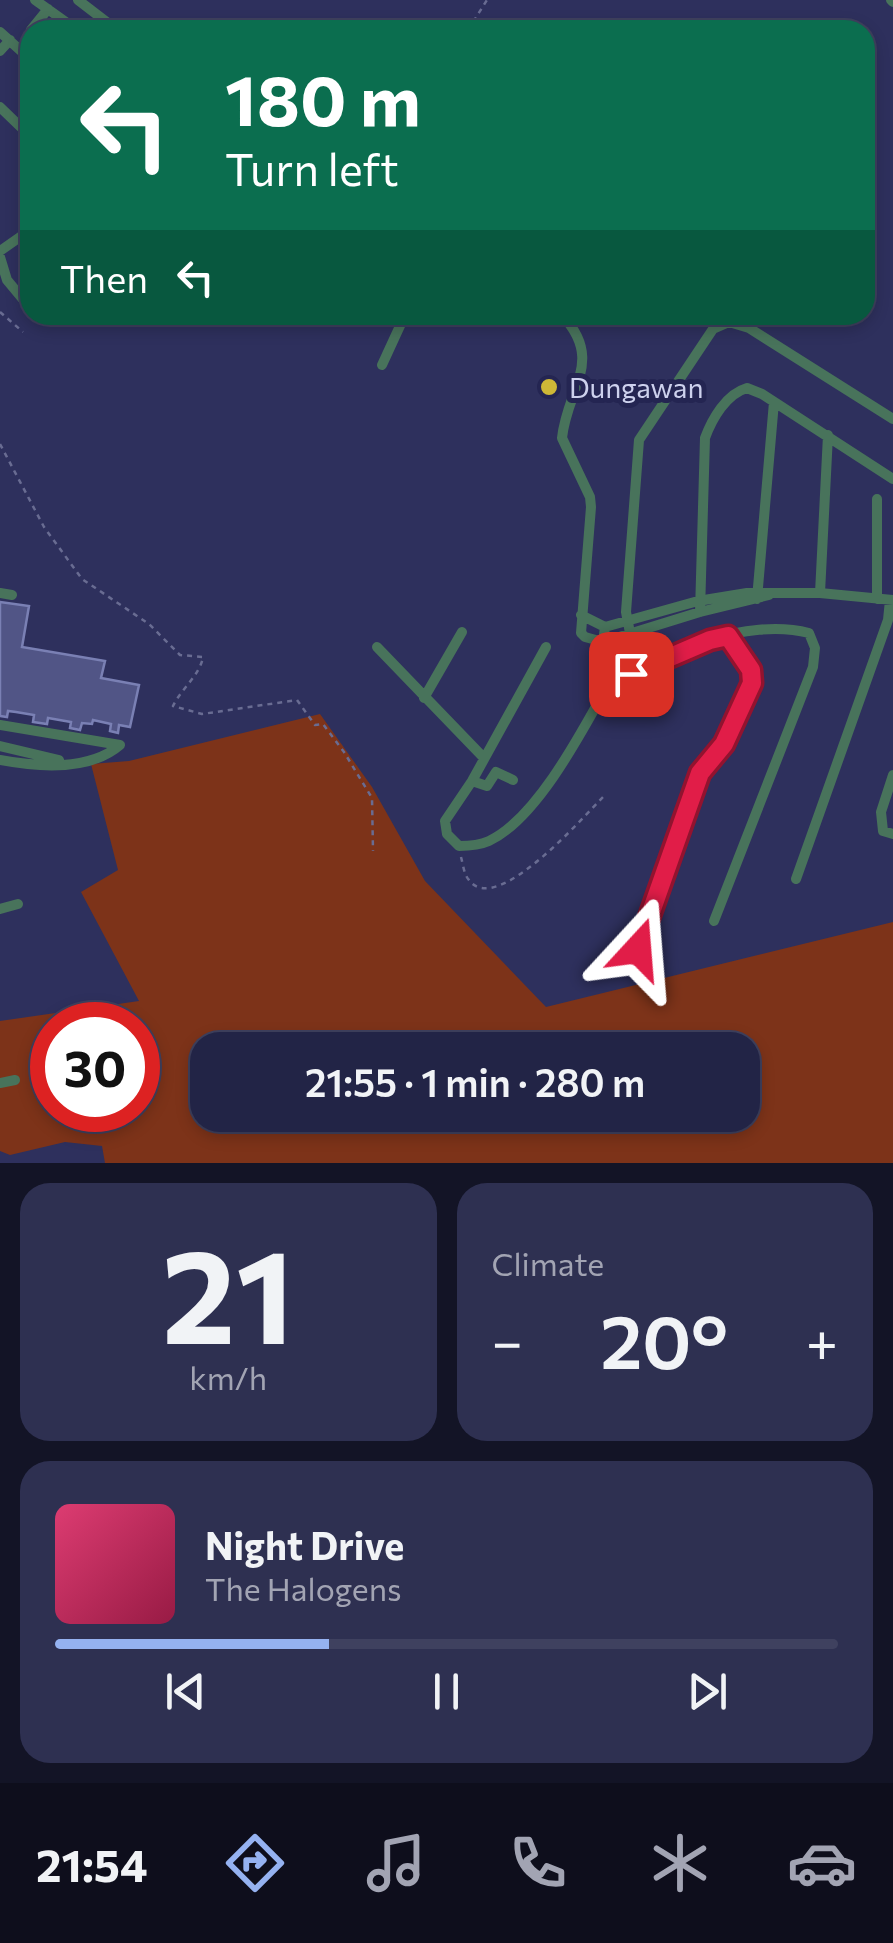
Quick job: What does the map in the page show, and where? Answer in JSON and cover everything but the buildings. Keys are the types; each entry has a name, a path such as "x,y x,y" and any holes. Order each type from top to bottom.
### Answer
{"street":[{"path":"34,0 64,20"},
{"path":"78,0 103,20"},
{"path":"40,20 48,10"},
{"path":"88,20 94,14"},
{"path":"0,32 20,50"},
{"path":"0,51 20,39"},
{"path":"0,107 20,126"},
{"path":"20,240 1,259 6,280 20,296"},
{"path":"382,364 400,325"},
{"path":"571,325 584,358 562,438 591,507 581,632 603,642 699,606"},
{"path":"630,634 626,621 639,440 712,329 722,325"},
{"path":"739,325 893,419"},
{"path":"699,606 707,432 726,402 740,390 754,390 893,478"},
{"path":"761,596 774,402"},
{"path":"820,593 828,435"},
{"path":"877,499 877,599"},
{"path":"580,615 605,628 761,596 820,593 892,600 796,879"},
{"path":"615,672 631,674 710,640 786,627 809,633 815,648 812,667 714,921"},
{"path":"605,628 603,642 615,672"},
{"path":"424,698 462,632"},
{"path":"638,949 700,773 724,744 752,683 751,670 728,636"},
{"path":"377,647 484,758"},
{"path":"546,647 472,781 445,821 447,834 458,846 492,840 521,816 556,771 615,672"},
{"path":"0,725 120,745 104,758 34,766 0,760"},
{"path":"0,746 69,762"},
{"path":"472,781 487,786 496,772 513,780"},
{"path":"893,775 880,821 882,831 893,834"},
{"path":"0,908 18,904"},
{"path":"0,1083 15,1080"}],"path":[{"path":"0,312 23,332"},
{"path":"0,444 44,527 82,578 149,624 180,655 203,658 202,668 181,688 173,706 202,714 297,700 314,724 323,724 372,798 372,851"},
{"path":"458,846 466,875 476,886 511,879 540,861 603,797"}],"shaded area":[{"path":"320,714 372,787 425,881 546,1007 893,922 893,1163 105,1163 102,1146 65,1142 10,1155 0,1151 0,1021 30,1017 30,1132 160,1132 160,1002 132,1002 139,1001 81,892 118,870 91,764 129,761"}],"place":[{"name":"Dungawan","path":"549,387"}],"route":[{"path":"631,674 728,636 751,670 752,683 724,744 700,773 638,949"}]}
